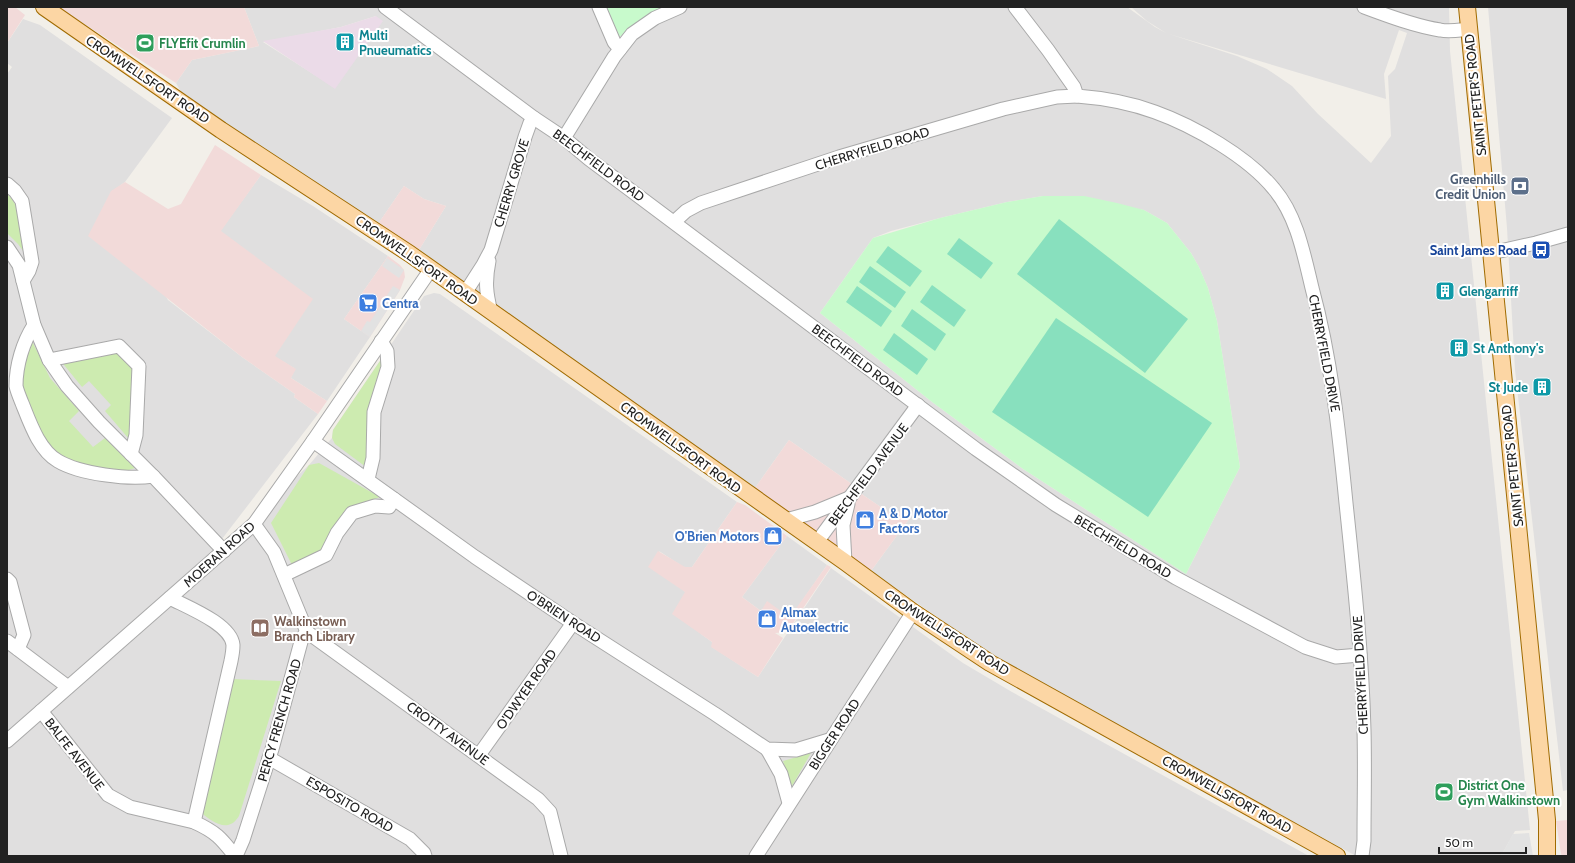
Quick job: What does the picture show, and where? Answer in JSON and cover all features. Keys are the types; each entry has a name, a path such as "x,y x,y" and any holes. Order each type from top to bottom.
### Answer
{"main road":[{"name":"CROMWELLSFORT ROAD","path":"44,7 222,130 431,269 817,542 913,612 990,663 1337,856"},
{"name":"SAINT PETER'S ROAD","path":"1467,7 1547,814 1548,855"}],"street":[{"name":"BEECHFIELD ROAD","path":"385,7 534,118 564,138 976,449 1056,505 1176,578 1305,647 1336,657 1360,654"},
{"path":"600,7 614,42 620,49"},
{"path":"564,138 620,49 632,34 655,18 680,7"},
{"path":"1015,7 1074,87 1077,96"},
{"path":"1364,7 1382,14 1440,30 1450,31 1468,29"},
{"name":"CHERRYFIELD ROAD","path":"674,222 681,214 701,203 839,157 1003,109 1057,97 1077,96"},
{"name":"CHERRYFIELD DRIVE","path":"1077,96 1119,102 1155,112 1198,131 1233,153 1275,189 1288,212 1301,244 1320,315 1340,440 1360,654 1364,729 1364,841 1362,856"},
{"name":"CHERRY GROVE","path":"491,312 487,295 486,279 491,250 525,137 530,123 534,118"},
{"path":"7,184 15,191 22,201 32,262 23,281"},
{"path":"1491,253 1536,244 1568,234"},
{"path":"7,247 19,266 34,325 49,360 71,391 224,551"},
{"name":"CHERRY GROVE","path":"465,293 491,250"},
{"name":"MOERAN ROAD","path":"7,741 254,524 431,269"},
{"path":"34,325 25,341 20,357 16,387 38,439 49,454 58,461 82,471 142,478 153,476"},
{"path":"368,479 373,458 374,412 388,367 387,351 381,342"},
{"path":"49,360 119,346 139,366 136,435 131,454"},
{"name":"BEECHFIELD AVENUE","path":"817,542 918,405"},
{"name":"O'BRIEN ROAD","path":"313,441 573,624 715,714 767,749"},
{"path":"786,520 815,512 849,498"},
{"path":"845,562 843,525 849,498"},
{"path":"284,575 326,555 337,533 352,513 375,506 389,507 394,499"},
{"path":"254,524 274,552 307,632"},
{"path":"7,578 10,582 24,635 12,645 68,688"},
{"path":"170,598 211,619 229,635 233,645 232,661 194,822"},
{"name":"BIGGER ROAD","path":"756,856 829,740 913,612"},
{"name":"O'DWYER ROAD","path":"479,755 573,624"},
{"name":"CROTTY AVENUE","path":"307,632 538,799 550,812 561,856"},
{"name":"PERCY FRENCH ROAD","path":"236,856 244,840 269,758 302,638 307,632"},
{"name":"BALFE AVENUE","path":"41,711 108,796 130,807 194,822 213,831 236,856"},
{"path":"767,749 796,750 829,740"},
{"path":"767,749 781,774 789,803"},
{"name":"ESPOSITO ROAD","path":"269,758 410,839 424,853 425,856"}],"shaded area":[{"path":"7,7 15,7 25,15 7,43"},
{"path":"58,7 244,7 259,46 192,60 176,83"},
{"path":"244,7 1127,7 1155,27 1166,33 1147,21 1131,7 1449,7 1450,51 1530,830 1515,831 1501,856 1356,856 996,658 871,571 909,519 898,511 894,516 789,440 755,488 419,250 446,206 424,199 404,186 378,224 185,99 176,83 192,60 259,46","holes":["376,16 335,88 263,42 341,27","1399,30 1407,33 1395,69 1388,76 1391,136 1371,163 1318,114 1292,86 1267,69 1237,56 1169,34 1386,99 1384,74","1043,196 1144,210 1167,223 1191,253 1199,267 1208,288 1217,321 1240,467 1186,574 1023,469 932,402 820,313 873,238 891,231 1007,202"]},
{"path":"1488,7 1568,7 1568,790 1563,791 1515,370 1507,228"},
{"path":"376,16 383,21 335,89 263,41 341,27"},
{"path":"23,19 40,25 172,118 125,182 111,192 168,300 242,357 295,394 294,397 318,414 202,565 309,465 332,438 333,430 424,296 434,293 440,294 737,502 692,567 685,568 659,551 685,592 701,634 712,642 712,647 758,677 831,568 963,663 1012,692 1309,856 7,856 7,74 12,67 7,63 7,43"},
{"path":"215,145 261,175 221,231 313,299 275,356 296,369 291,378 327,401 318,414 294,397 295,394 242,357 88,236 111,191 125,182 168,209 181,204"},
{"path":"261,175 313,206 388,256 344,319 370,337 327,401 291,378 294,368 275,357 220,231"},
{"path":"404,186 424,199 446,206 419,250 378,224"},
{"path":"388,256 400,265 404,270 405,277 400,290 370,337 344,319"},
{"path":"387,258 404,270 399,278 382,266"},
{"path":"393,286 400,290 370,337 361,331 367,321 370,322"},
{"path":"789,440 894,516 898,511 909,519 871,571 755,488"},
{"path":"737,502 745,505 787,536 742,597 761,611 767,601 785,614 790,607 795,610 827,565 831,567 787,632 775,633 783,638 758,677 711,647 712,642 672,614 685,592 648,567 658,551 685,567 692,567"},
{"path":"787,536 827,565 795,611 785,614 761,611 742,597"},
{"path":"1568,820 1568,856 1562,856 1556,821"},
{"path":"1529,833 1533,856 1501,856 1513,834"}],"green space":[{"path":"605,7 663,7 627,29 621,36 618,36"},
{"path":"7,194 12,199 19,214 26,255 7,233"},
{"path":"1043,196 1084,196 1144,210 1167,223 1191,253 1208,288 1217,321 1240,467 1186,574 1023,469 932,402 820,313 873,238 940,218 1007,202"},
{"path":"1059,219 1188,319 1145,373 1017,274"},
{"path":"959,238 993,263 981,279 947,254"},
{"path":"888,246 922,271 910,287 876,262"},
{"path":"870,266 906,292 895,308 859,282"},
{"path":"932,285 966,310 954,327 920,302"},
{"path":"857,286 892,311 881,327 846,302"},
{"path":"912,309 946,334 935,351 901,326"},
{"path":"1056,318 1212,423 1148,517 992,412"},
{"path":"894,333 928,359 917,375 883,350"},
{"path":"28,343 33,343 50,378 79,411 69,421 93,447 105,438 135,468 123,472 85,469 57,456 34,422 24,395 22,372"},
{"path":"115,350 131,359 135,377 129,439 105,411 111,405 89,381 82,387 60,360"},
{"path":"384,355 385,359 369,413 366,467 335,444 332,438 333,430"},
{"path":"319,463 380,497 346,509 332,531 326,550 292,565 271,523 309,465"},
{"path":"232,679 281,681 239,816 235,821 225,825 215,822 200,812"},
{"path":"811,753 792,786 783,761"}],"place":[{"name":"Multi Pnueumatics","path":"345,42"},
{"name":"FLYEfit Crumlin","path":"145,43"},
{"name":"Greenhills Credit Union","path":"1520,186"},
{"name":"Saint James Road","path":"1541,250"},
{"name":"Glengarriff","path":"1445,291"},
{"name":"Centra","path":"368,303"},
{"name":"St Anthony's","path":"1459,348"},
{"name":"St Jude","path":"1542,387"},
{"name":"A & D Motor Factors","path":"865,520"},
{"name":"O'Brien Motors","path":"773,536"},
{"name":"Almax Autoelectric","path":"767,619"},
{"name":"Walkinstown Branch Library","path":"260,628"},
{"name":"District One Gym Walkinstown","path":"1444,792"}]}
